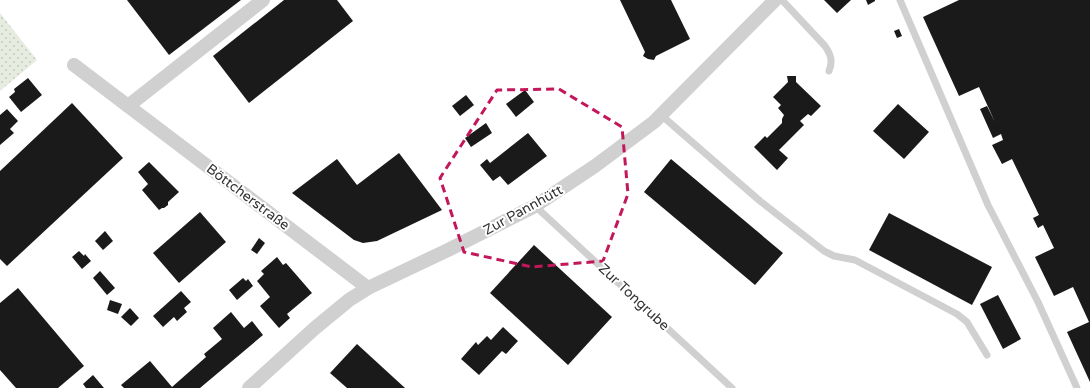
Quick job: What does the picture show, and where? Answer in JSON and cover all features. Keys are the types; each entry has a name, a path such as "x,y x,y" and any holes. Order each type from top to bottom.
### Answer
{"street":[{"path":"128,106 263,0"},
{"name":"Zur Pannhütt","path":"249,388 315,328 350,300 368,288 535,206 595,166 654,122 775,0"},
{"name":"Böttcherstraße","path":"74,65 368,288"}],"lane":[{"path":"782,0 831,54 832,64 829,71"},
{"path":"900,0 988,205 1038,302 1077,388"},
{"path":"661,115 760,201 824,251 834,256 855,260 957,314 967,322 987,355"},
{"name":"Zur Tongrube","path":"535,206 732,388"}],"highlighted area":[{"path":"559,89 622,127 628,194 603,261 532,267 464,252 440,178 497,90"}],"shaded area":[{"path":"0,13 37,60 0,91"}],"building":[{"path":"127,0 241,0 169,55"},
{"path":"284,0 337,0 353,21 249,103 213,56"},
{"path":"620,0 671,0 690,39 656,56 654,60 648,59 643,56 645,52"},
{"path":"824,0 851,0 837,13"},
{"path":"866,0 875,0 875,1 868,5"},
{"path":"959,0 1090,0 1090,382 1067,332 1089,322 1073,287 1054,296 1035,257 1054,248 1043,225 1038,228 1033,218 1039,215 1012,159 1002,164 992,145 1003,140 1001,134 993,138 980,109 987,106 995,122 979,87 959,96 923,17"},
{"path":"899,29 902,36 897,38 894,31"},
{"path":"787,76 796,76 796,82 821,106 811,116 808,114 800,121 804,125 779,150 788,158 777,170 754,147 765,136 767,138 782,123 784,115 778,108 781,105 773,97 788,82"},
{"path":"28,78 42,95 21,112 9,97 15,92 14,89"},
{"path":"525,90 534,102 516,117 506,104"},
{"path":"466,95 474,105 460,116 452,106"},
{"path":"72,103 123,158 7,266 0,259 0,171"},
{"path":"898,104 929,132 904,159 873,131"},
{"path":"7,109 18,121 10,129 14,133 0,145 0,115"},
{"path":"486,123 492,133 471,147 465,138"},
{"path":"528,133 547,156 508,185 500,176 493,181 480,165 487,159 490,163"},
{"path":"399,153 442,210 377,241 363,243 354,240 292,193 337,159 357,185"},
{"path":"671,159 783,253 755,285 644,192"},
{"path":"149,162 179,192 168,202 168,205 159,210 142,190 148,184 138,172"},
{"path":"200,212 226,242 179,283 153,253"},
{"path":"889,213 992,267 972,305 869,250"},
{"path":"105,231 113,241 103,250 95,241"},
{"path":"259,238 265,243 257,254 251,250"},
{"path":"534,245 612,317 568,365 490,293"},
{"path":"79,251 84,256 85,254 91,261 82,269 72,257"},
{"path":"277,257 283,265 286,263 312,293 287,314 290,318 279,328 260,306 270,297 257,281 264,274 261,271"},
{"path":"100,271 115,288 107,295 93,278"},
{"path":"243,278 246,281 248,279 253,286 237,300 229,290"},
{"path":"18,288 84,366 58,388 16,388 0,370 0,303"},
{"path":"181,291 191,302 184,308 187,312 177,321 174,317 163,327 153,316"},
{"path":"998,295 1021,339 1003,349 980,304"},
{"path":"110,300 122,304 118,314 107,310"},
{"path":"130,308 139,318 131,326 121,317"},
{"path":"231,312 244,328 252,321 263,335 200,388 124,388 121,385 150,361 172,387 206,357 204,354 222,339 213,328"},
{"path":"503,327 518,341 506,354 502,351 479,375 461,359 476,342 478,345 487,336 491,340"},
{"path":"357,344 405,388 347,388 330,373"},
{"path":"93,375 104,388 86,388 83,384"}]}
